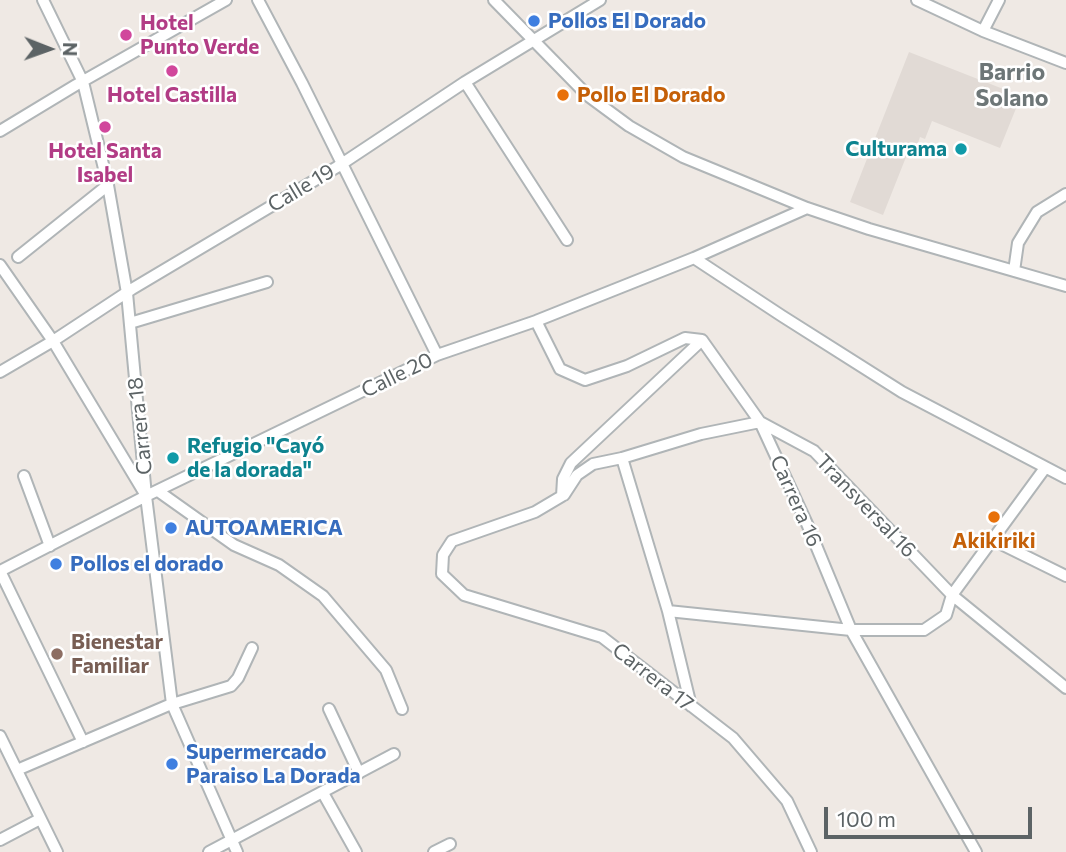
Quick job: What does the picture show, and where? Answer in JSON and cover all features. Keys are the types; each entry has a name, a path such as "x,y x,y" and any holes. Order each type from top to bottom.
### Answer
{"street":[{"name":"Carrera 18","path":"43,0 83,82 108,185 127,293 146,496 172,704 237,852"},
{"path":"0,131 226,0"},
{"path":"258,0 437,355"},
{"path":"494,0 587,95 629,126 683,157 807,208 869,229 1066,286"},
{"name":"Calle 19","path":"0,372 342,164 465,82 600,0"},
{"path":"917,0 983,31 1066,63"},
{"path":"983,31 999,0"},
{"path":"465,82 567,240"},
{"path":"18,257 108,185"},
{"path":"1014,271 1018,243 1037,212 1066,194"},
{"name":"Calle 20","path":"0,571 146,496 437,355 536,321 694,258 807,208"},
{"path":"694,258 902,392 1066,478"},
{"path":"0,265 53,341 146,496"},
{"path":"130,323 267,282"},
{"path":"536,321 560,369 585,380 627,366 685,338 702,340"},
{"path":"562,496 564,479 571,463 702,340"},
{"name":"Carrera 16","path":"702,340 760,422 808,526 851,630 976,852"},
{"path":"562,496 577,475 593,464 701,434 760,422"},
{"name":"Transversal 16","path":"760,422 814,451 952,595 1066,688"},
{"path":"622,458 668,611 691,706"},
{"path":"668,611 851,630 924,630 946,615 952,595 1045,468"},
{"path":"24,476 50,546"},
{"path":"158,491 233,545 279,565 323,596 386,670 402,709"},
{"name":"Carrera 17","path":"562,496 535,512 452,541 443,555 442,574 464,595 602,637 733,738 787,801 811,852"},
{"path":"993,540 1066,576"},
{"path":"0,571 83,742"},
{"path":"17,770 172,704 231,686 238,678 252,648"},
{"path":"329,709 359,773"},
{"path":"0,736 57,852"},
{"path":"209,852 394,754"},
{"path":"323,793 356,852"},
{"path":"0,839 40,819"},
{"path":"434,852 450,844"}],"shaded area":[{"path":"909,52 1021,96 1000,148 932,121 925,139 920,137 916,149 910,147 883,215 850,202"}],"place":[{"name":"Pollos El Dorado","path":"534,21"},
{"name":"Hotel Punto Verde","path":"126,35"},
{"name":"Hotel Castilla","path":"172,71"},
{"name":"Pollo El Dorado","path":"563,95"},
{"name":"Hotel Santa Isabel","path":"105,127"},
{"name":"Culturama","path":"961,149"},
{"name":"Refugio \"Cayó de la dorada\"","path":"173,458"},
{"name":"Akikiriki","path":"994,517"},
{"name":"AUTOAMERICA","path":"171,528"},
{"name":"Pollos el dorado","path":"56,564"},
{"name":"Bienestar Familiar","path":"57,654"},
{"name":"Supermercado Paraiso La Dorada","path":"172,764"}],"district":[{"name":"Barrio Solano","path":"1012,85"}]}
